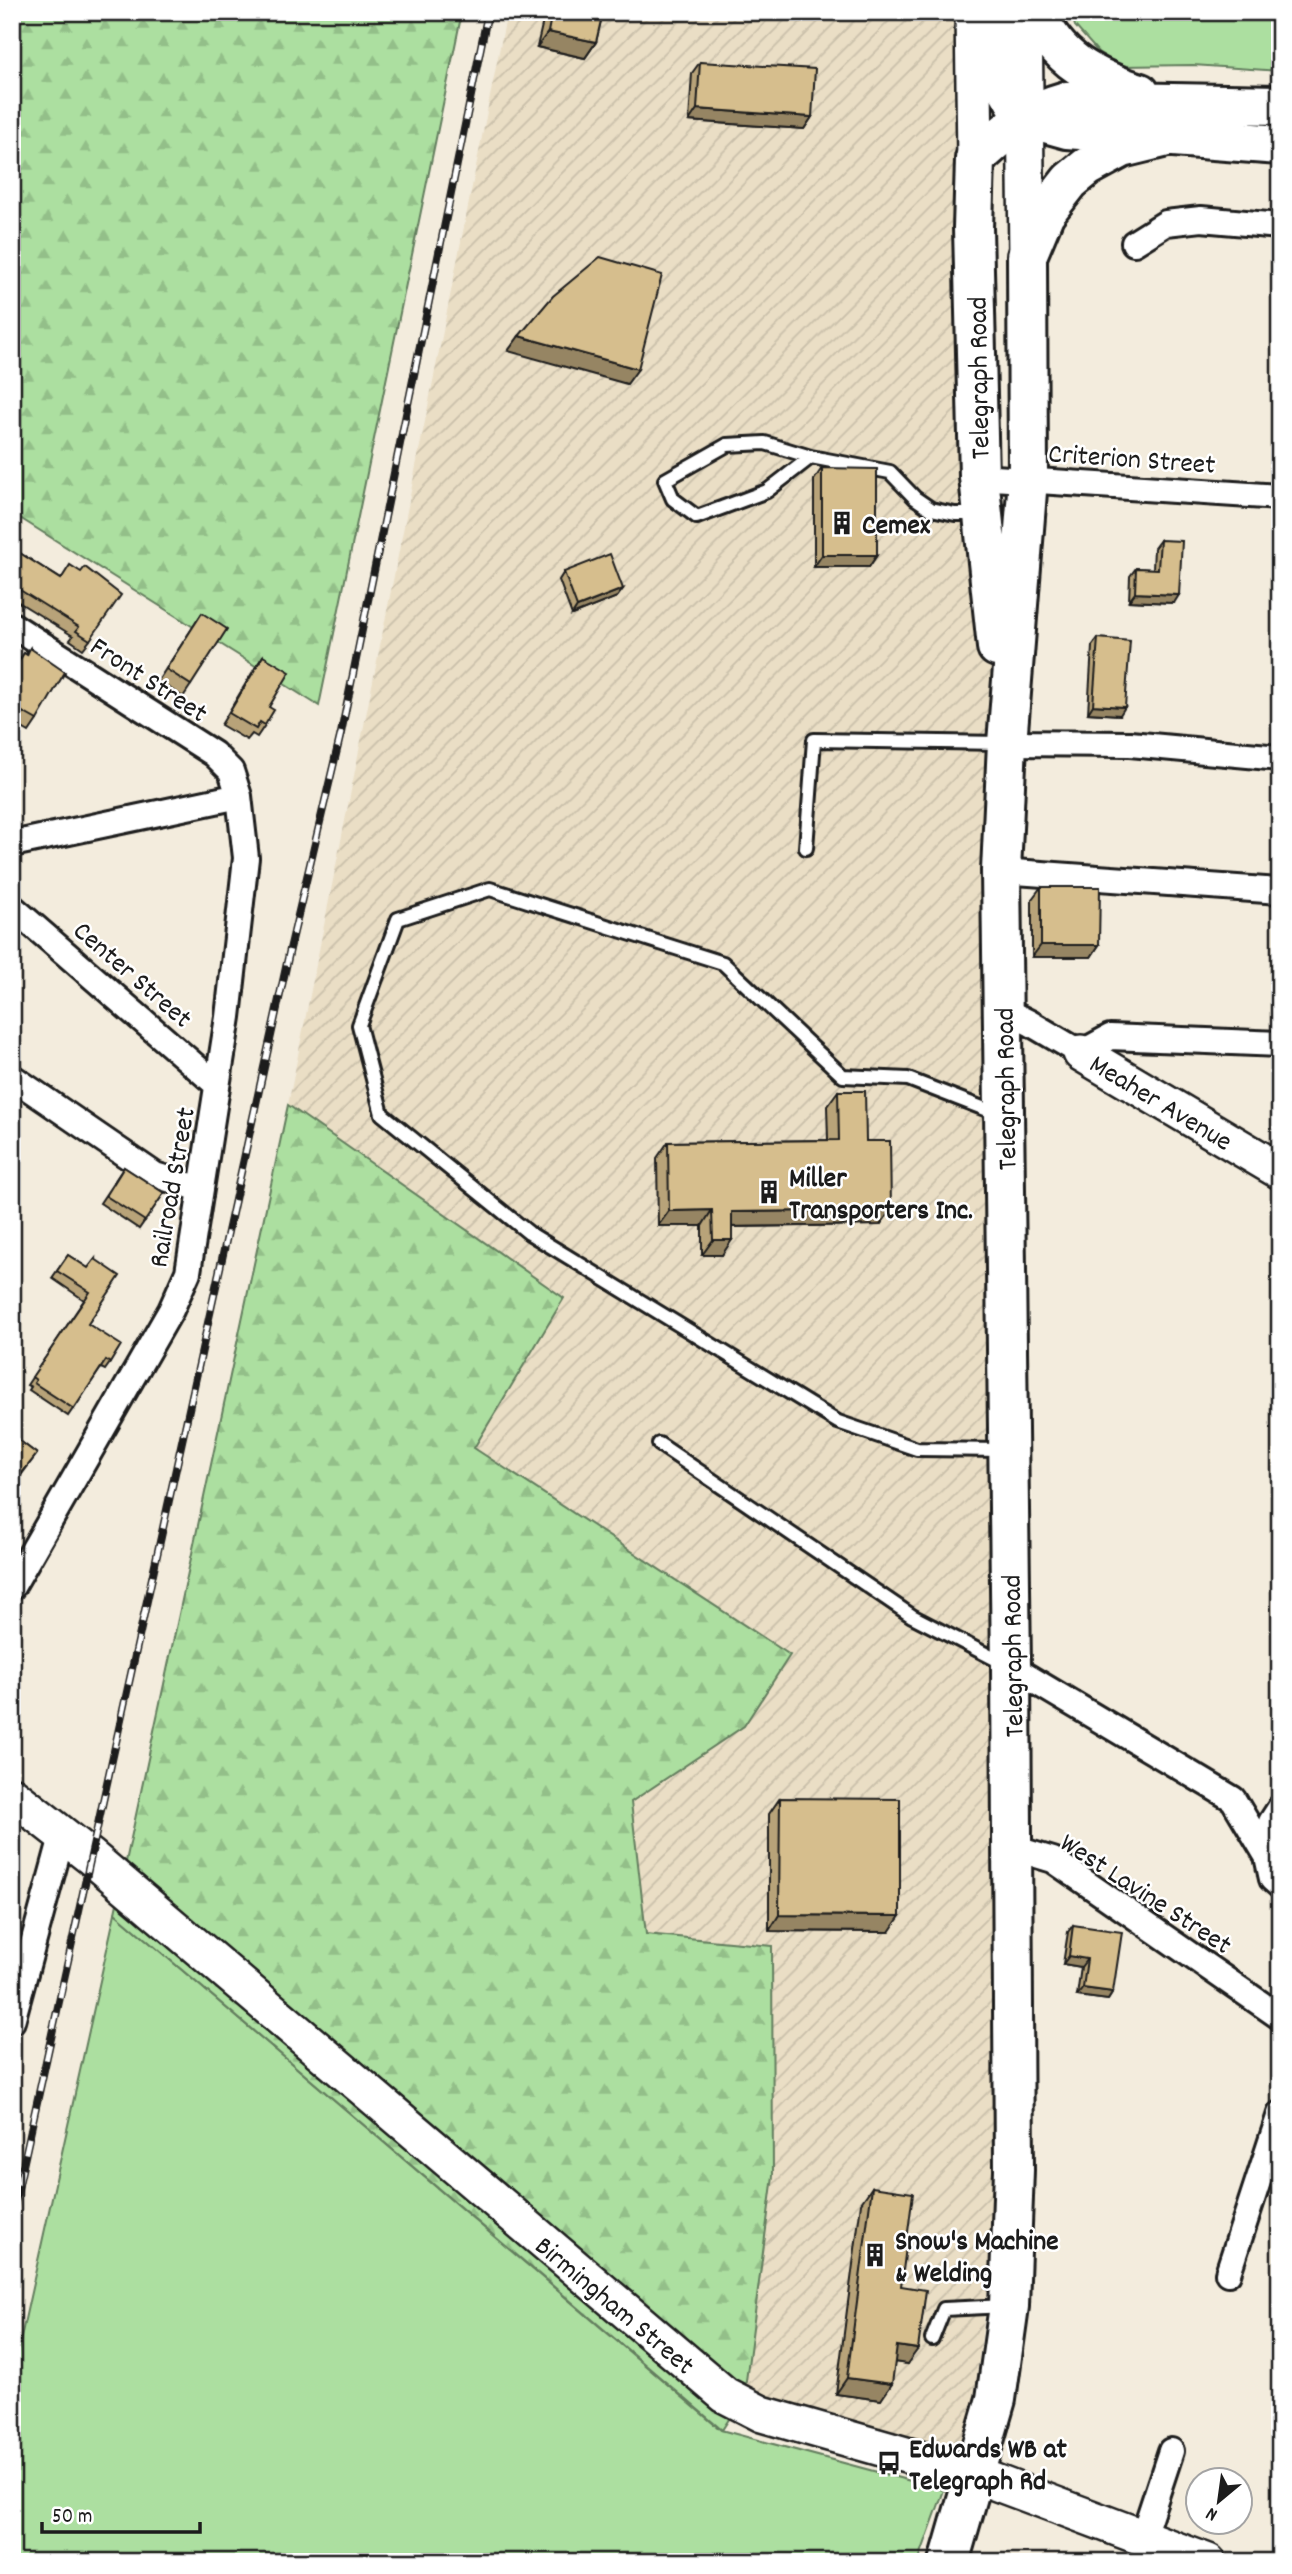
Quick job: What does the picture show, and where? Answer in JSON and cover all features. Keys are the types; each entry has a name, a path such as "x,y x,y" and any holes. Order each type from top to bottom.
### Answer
{"main road":[{"path":"992,12 995,67 1024,117 1068,128 1280,105"},
{"path":"1037,12 1040,21 1059,48 1073,63 1164,119 1280,145"},
{"path":"975,159 1024,117"},
{"path":"1027,256 1045,213 1070,181 1087,167 1122,148 1164,119"},
{"name":"Telegraph Road","path":"975,159 973,228 979,477 1007,743"},
{"name":"Telegraph Road","path":"949,2562 996,2399 1009,2306 1014,2170 1013,1848 1001,871 1007,743 1028,479 1027,256"}],"street":[{"name":"Telegraph Road","path":"973,12 975,159"},
{"name":"Telegraph Road","path":"1024,12 1027,256"},
{"path":"1134,243 1166,223 1201,219 1280,226"},
{"name":"Criterion Street","path":"979,477 1280,497"},
{"name":"Front Street","path":"12,625 214,754 231,771 239,796"},
{"path":"1007,743 1130,744 1280,758"},
{"path":"12,844 239,796"},
{"name":"Railroad Street","path":"12,1587 171,1310 188,1272 228,1017 246,858 239,796"},
{"path":"1001,871 1280,891"},
{"name":"Center Street","path":"12,907 218,1085"},
{"path":"1003,1010 1081,1053 1110,1037 1280,1044"},
{"name":"Meaher Avenue","path":"1081,1053 1280,1171"},
{"path":"12,1077 155,1175 201,1189"},
{"path":"1011,1667 1233,1799 1276,1815 1267,1856"},
{"name":"Birmingham Street","path":"12,1795 63,1833 724,2395 762,2414 976,2475 1208,2562"},
{"path":"1233,1799 1267,1856 1272,1879 1280,1886"},
{"path":"12,2021 63,1833"},
{"name":"West Lavine Street","path":"1013,1848 1053,1860 1280,2017"},
{"path":"1228,2273 1280,2114"},
{"path":"1143,2536 1171,2451"}],"lane":[{"path":"811,457 767,491 697,517 673,499 665,480 727,445 765,443 811,457 890,472 915,498 932,509 955,514 984,514"},
{"path":"806,848 814,740 1007,743"},
{"path":"1005,1117 908,1079 843,1076 723,963 490,890 398,919 359,1025 382,1114 528,1233 838,1422 917,1448 1009,1450"},
{"path":"659,1444 912,1616 1011,1667"},
{"path":"932,2339 944,2309 1009,2306"}],"shaded area":[{"path":"507,12 992,12 999,2199 966,2462 744,2396 773,2176 772,1946 646,1934 631,1801 744,1726 790,1655 474,1448 564,1298 288,1105"}],"green space":[{"path":"12,12 462,12 319,706 12,513"},
{"path":"1071,12 1280,12 1280,71 1193,65 1121,66 1098,52 1075,26"},
{"path":"288,1105 564,1298 474,1448 790,1655 744,1726 631,1802 646,1934 772,1946 773,2176 744,2396 722,2430 115,1913"},
{"path":"115,1913 721,2430 944,2490 918,2562 12,2562 12,2378"}],"building":[{"path":"552,12 603,12 596,42 548,32"},
{"path":"700,62 815,69 812,117 697,109"},
{"path":"600,257 662,275 638,369 519,336 553,296"},
{"name":"Cemex","path":"822,468 877,469 877,555 822,555"},
{"path":"1160,540 1182,541 1179,595 1135,593 1136,568 1158,569"},
{"path":"12,548 61,579 70,565 81,572 85,567 121,595 90,640 76,631 79,627 12,585"},
{"path":"610,554 623,589 577,607 564,572"},
{"path":"202,613 227,629 191,685 166,669"},
{"path":"1098,638 1130,641 1125,707 1093,705"},
{"path":"30,648 65,672 37,720 12,706 12,672"},
{"path":"263,656 290,672 269,707 274,710 265,725 260,722 256,729 229,713"},
{"path":"1041,887 1100,887 1099,945 1041,945"},
{"name":"Miller Transporters Inc.","path":"838,1091 865,1091 866,1141 890,1141 891,1210 732,1212 732,1240 713,1240 712,1210 669,1211 668,1142 839,1140"},
{"path":"124,1167 164,1193 145,1221 106,1196"},
{"path":"68,1255 88,1268 95,1259 120,1276 88,1324 121,1345 110,1363 106,1360 74,1409 34,1383 36,1380 32,1377 90,1292 57,1271"},
{"path":"12,1435 37,1454 21,1474 12,1467"},
{"path":"780,1798 900,1799 900,1916 779,1915"},
{"path":"1073,1925 1122,1932 1113,1992 1083,1988 1087,1959 1069,1956"},
{"name":"Snow's Machine & Welding","path":"872,2187 913,2193 901,2286 926,2290 918,2349 897,2346 892,2384 847,2378"}],"railway":[{"path":"12,2216 290,949 341,733 488,12"}],"place":[{"name":"Cemex","path":"842,523"},
{"name":"Miller Transporters Inc.","path":"769,1192"},
{"name":"Snow's Machine & Welding","path":"875,2255"},
{"name":"Edwards WB at Telegraph Rd","path":"889,2463"}]}
